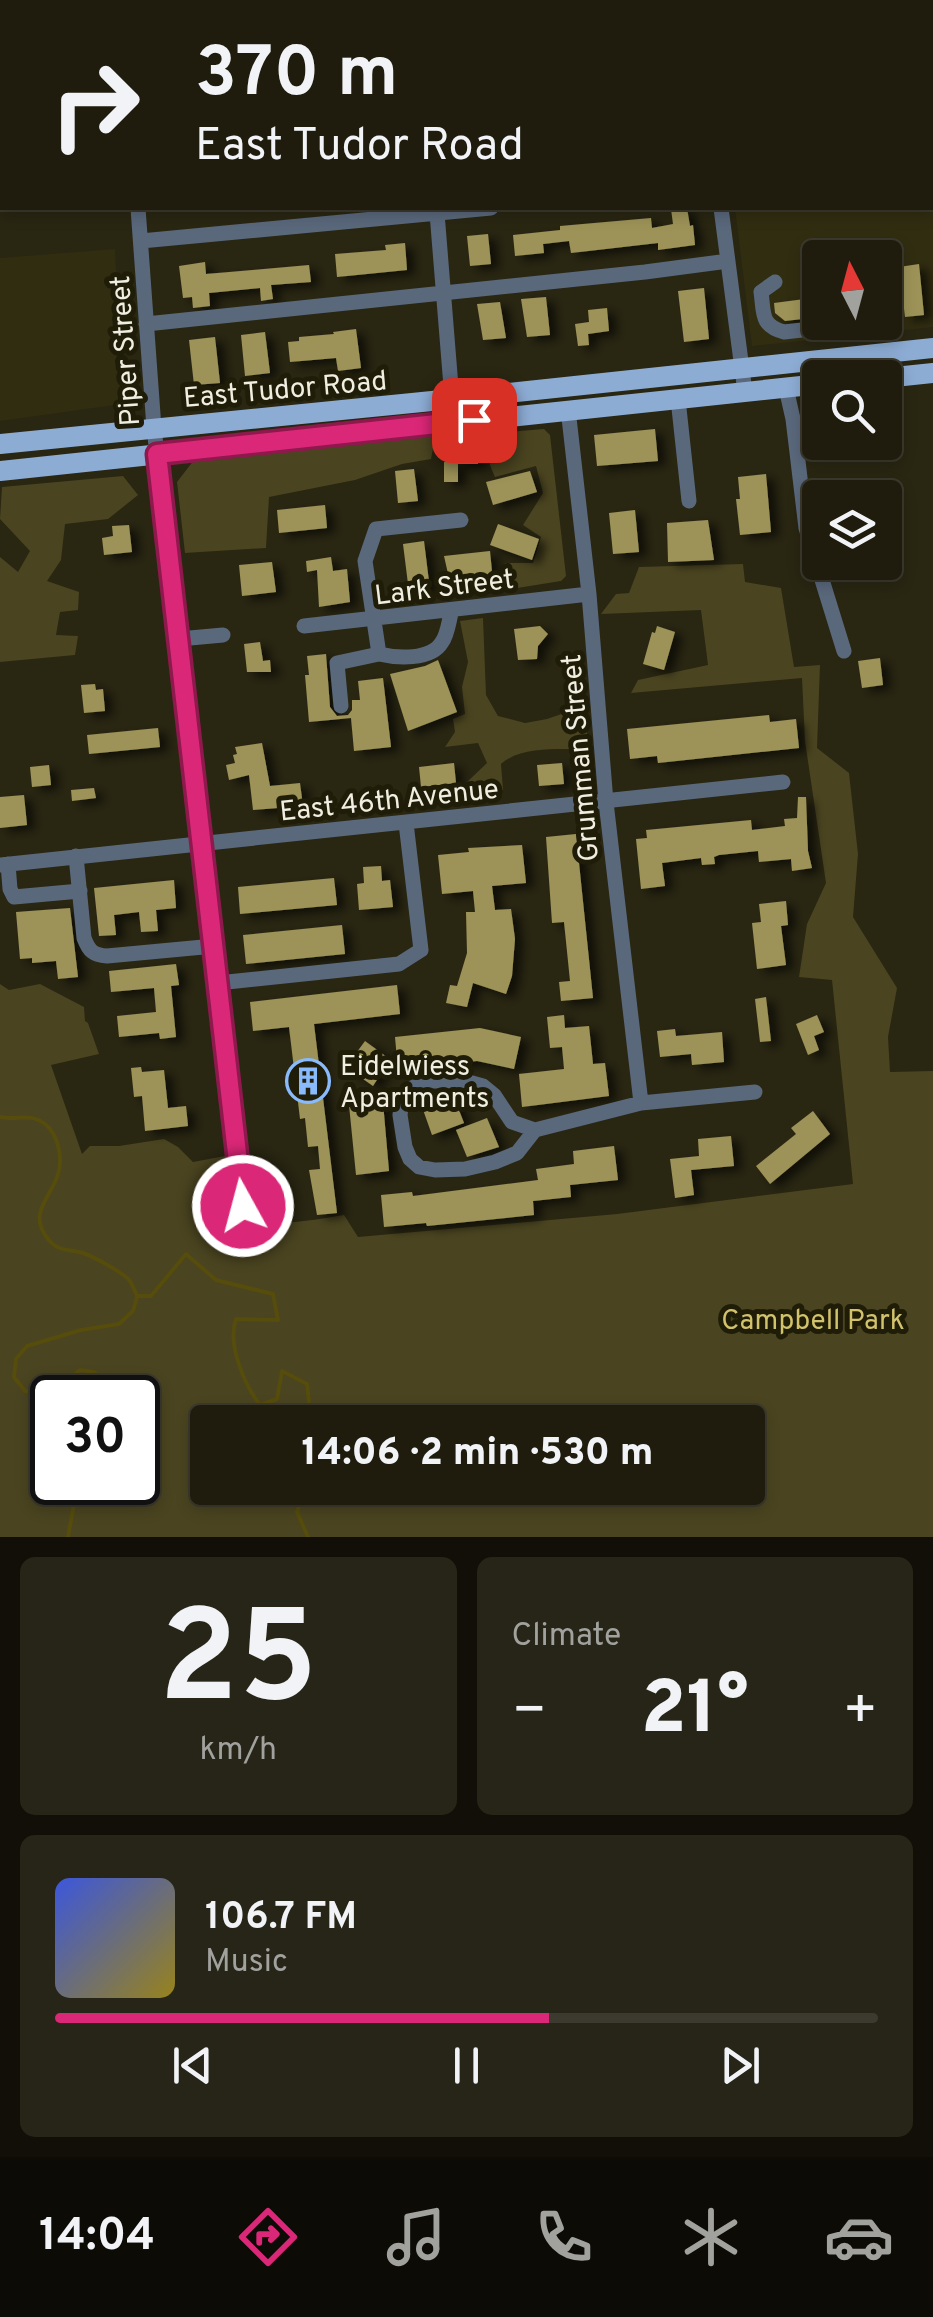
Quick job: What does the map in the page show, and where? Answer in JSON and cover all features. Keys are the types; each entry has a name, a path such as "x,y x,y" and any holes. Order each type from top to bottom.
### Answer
{"main road":[{"name":"East Tudor Road","path":"0,444 933,348"},
{"path":"902,376 933,373"},
{"name":"East Tudor Road","path":"0,471 802,386"}],"street":[{"name":"Piper Street","path":"138,210 154,428 243,1206"},
{"path":"141,241 469,210"},
{"path":"721,210 744,392"},
{"path":"437,213 452,400"},
{"path":"146,324 728,260"},
{"path":"775,282 761,292 765,320 784,332 802,330"},
{"path":"786,388 806,528 844,651"},
{"path":"678,399 689,501"},
{"name":"Grumman Street","path":"568,409 590,594 606,802 641,1103"},
{"path":"378,654 365,560 376,529 460,520"},
{"name":"Lark Street","path":"304,626 590,594"},
{"path":"341,706 337,662 378,654 425,654 442,643 452,610"},
{"path":"178,639 223,635"},
{"name":"East 46th Avenue","path":"4,865 784,782"},
{"path":"218,983 399,964 420,950 406,823"},
{"path":"76,856 84,938 95,956 214,946"},
{"path":"52,859 56,893"},
{"path":"4,865 14,897 80,890"},
{"path":"535,1130 517,1152 496,1162 464,1169 419,1167 405,1147 402,1100 410,1089 426,1081 465,1081 483,1086 494,1095 512,1122 535,1130 641,1103 756,1092"}],"shaded area":[{"path":"735,210 933,210 933,327 902,330 902,240 802,240 802,340 809,340 752,346"},
{"path":"115,249 122,404 0,421 0,258"}],"green space":[{"path":"544,429 550,435 566,576 561,581 493,592 505,563 533,563 541,537 523,525 543,493 536,466 495,477 488,460 488,444 494,433"},
{"path":"458,431 466,440 434,443 431,459 355,480 269,497 266,548 185,553 177,482 194,460"},
{"path":"123,476 138,495 108,519 65,524 61,560 47,581 79,592 78,610 60,612 56,635 78,636 75,655 0,662 0,557 18,572 30,551 0,519 2,487"},
{"name":"Campbell Park","path":"743,564 745,582 781,588 794,667 820,665 817,748 849,773 858,854 853,917 897,988 888,1037 890,1072 933,1071 933,1537 0,1537 0,984 9,990 40,984 84,1007 85,1021 99,1054 51,1065 82,1154 90,1146 164,1139 193,1162 225,1156 233,1203 258,1221 303,1221 344,1215 358,1237 617,1214 853,1184 832,980 799,977 807,924 826,883 805,741 802,678 631,693 638,680 708,665 701,610 601,614 616,594 629,593 639,567"},
{"path":"483,618 486,695 498,716 525,723 582,707 590,749 520,754 501,764 503,790 467,797 467,782 487,763 478,743 445,747 455,732 453,719 465,714 462,687 468,662 460,621"}],"building":[{"path":"671,210 687,210 695,245 658,250 658,243 571,253 569,241 543,244 544,253 515,256 513,235 560,230 560,226 651,218 652,228 673,224"},
{"path":"488,234 491,264 470,266 467,236"},
{"path":"405,243 407,270 337,277 335,254 386,250 385,245"},
{"path":"205,262 206,274 309,265 311,282 271,285 273,299 261,301 260,288 209,293 210,306 193,308 192,297 183,298 179,266"},
{"path":"919,264 924,315 905,317 902,267"},
{"path":"704,288 709,339 684,342 678,291"},
{"path":"546,297 550,335 527,337 521,299"},
{"path":"802,299 802,319 785,321 775,313 774,303"},
{"path":"500,302 506,338 483,340 477,304"},
{"path":"607,308 609,331 588,334 589,345 578,346 575,324 589,322 588,310"},
{"path":"356,329 361,368 338,371 336,358 290,362 288,342"},
{"path":"265,332 270,373 245,376 241,335"},
{"path":"215,337 220,383 194,385 189,340"},
{"path":"655,429 658,461 597,466 594,435"},
{"path":"458,447 478,447 478,464 458,464 458,482 444,482 444,462 458,462"},
{"path":"414,469 418,501 398,503 395,471"},
{"path":"530,471 537,492 493,505 486,482"},
{"path":"766,474 771,532 740,535 738,477"},
{"path":"325,505 327,528 279,533 277,510"},
{"path":"635,510 639,552 613,554 609,513"},
{"path":"708,520 714,560 668,562 667,523"},
{"path":"498,524 539,539 532,560 490,545"},
{"path":"129,525 132,552 104,555 102,538 113,536 112,526"},
{"path":"424,541 430,590 409,592 403,544"},
{"path":"490,551 493,582 451,587 444,556"},
{"path":"331,557 333,571 347,569 350,602 319,607 317,570 307,572 306,561"},
{"path":"272,562 276,592 242,596 239,565"},
{"path":"540,626 548,634 538,646 537,659 518,660 514,629"},
{"path":"657,626 675,632 664,670 643,664"},
{"path":"260,642 263,661 270,660 271,672 247,672 244,644"},
{"path":"326,654 330,707 337,716 348,715 352,700 360,700 358,681 383,678 391,747 354,751 351,718 309,722 307,656"},
{"path":"880,658 883,685 862,688 858,661"},
{"path":"438,660 457,712 408,731 390,674"},
{"path":"95,684 96,690 103,689 105,711 84,713 81,685"},
{"path":"769,715 770,722 796,719 799,748 658,763 657,756 630,759 627,729"},
{"path":"158,728 160,747 89,754 87,735"},
{"path":"262,743 270,786 300,783 303,806 253,810 249,775 229,780 226,765 235,763 235,747"},
{"path":"454,763 456,783 421,787 419,767"},
{"path":"562,763 564,784 539,786 537,765"},
{"path":"49,765 51,785 32,787 30,767"},
{"path":"94,788 96,798 72,801 71,790"},
{"path":"24,795 27,825 0,828 0,797"},
{"path":"798,797 806,797 812,868 792,871 791,859 759,862 758,851 719,855 714,857 715,864 702,865 701,858 662,863 665,886 641,889 636,839 647,838 646,830 751,820 752,830 785,826 784,819 797,818"},
{"path":"576,834 593,998 561,1001 559,982 570,981 564,922 552,923 546,837"},
{"path":"522,845 526,883 492,886 495,910 511,909 515,939 512,976 506,994 473,983 467,1007 446,1003 450,985 457,986 467,953 466,912 475,912 473,891 442,894 438,855 469,852 468,848"},
{"path":"381,866 382,881 390,880 393,907 359,910 357,884 364,883 363,867"},
{"path":"334,878 337,905 240,914 238,887"},
{"path":"174,880 176,908 156,910 158,931 141,932 139,912 114,915 116,935 99,936 94,888"},
{"path":"786,901 788,925 781,926 786,965 757,969 752,923 761,922 759,904"},
{"path":"70,908 78,977 58,979 56,961 32,963 32,958 20,959 16,912"},
{"path":"342,925 345,954 246,964 243,935"},
{"path":"176,964 179,985 171,986 176,1037 160,1039 159,1033 119,1037 117,1016 156,1012 154,988 111,992 109,971"},
{"path":"397,985 400,1014 314,1024 337,1213 317,1215 309,1170 320,1169 318,1146 308,1147 305,1118 300,1119 289,1027 253,1031 250,1002"},
{"path":"766,997 771,1041 760,1042 755,999"},
{"path":"564,1015 565,1028 589,1026 593,1064 605,1063 609,1096 522,1107 519,1074 564,1069 562,1047 550,1048 547,1017"},
{"path":"817,1015 824,1032 814,1036 819,1050 808,1055 796,1024"},
{"path":"480,1028 521,1037 514,1069 477,1061 398,1070 395,1037"},
{"path":"675,1029 676,1036 722,1032 724,1062 692,1065 691,1054 660,1057 657,1031"},
{"path":"365,1041 391,1060 373,1086 346,1067"},
{"path":"141,1067 142,1072 164,1070 168,1108 186,1106 188,1126 145,1131 142,1096 134,1097 131,1068"},
{"path":"382,1091 389,1171 356,1175 348,1095"},
{"path":"452,1092 464,1123 432,1135 421,1104"},
{"path":"813,1111 830,1134 770,1184 756,1166 796,1134 791,1128"},
{"path":"487,1118 499,1147 467,1157 456,1130"},
{"path":"731,1136 734,1166 691,1170 694,1195 675,1198 670,1159 699,1156 698,1139"},
{"path":"614,1146 618,1180 570,1185 571,1197 533,1201 534,1215 384,1227 381,1195 412,1192 413,1196 538,1180 536,1169 574,1164 573,1151"}],"waterway":[{"path":"0,1117 39,1120 56,1140 59,1168 40,1213 42,1230 48,1239 60,1248 88,1255 116,1270 130,1281 137,1296"},
{"path":"137,1296 151,1296 186,1254 216,1280 273,1294 278,1320 236,1319 234,1329 235,1352 260,1405"},
{"path":"30,1391 25,1391 14,1377 16,1359 27,1346 81,1330 119,1324 133,1311 137,1297"},
{"path":"74,1375 80,1370 97,1375"},
{"path":"260,1405 277,1399 282,1371 307,1384 308,1405"},
{"path":"68,1537 74,1505"},
{"path":"299,1505 297,1512 308,1537"}],"place":[{"name":"Eidelwiess Apartments","path":"308,1081"}],"route":[{"path":"243,1206 157,454 474,420"}]}
